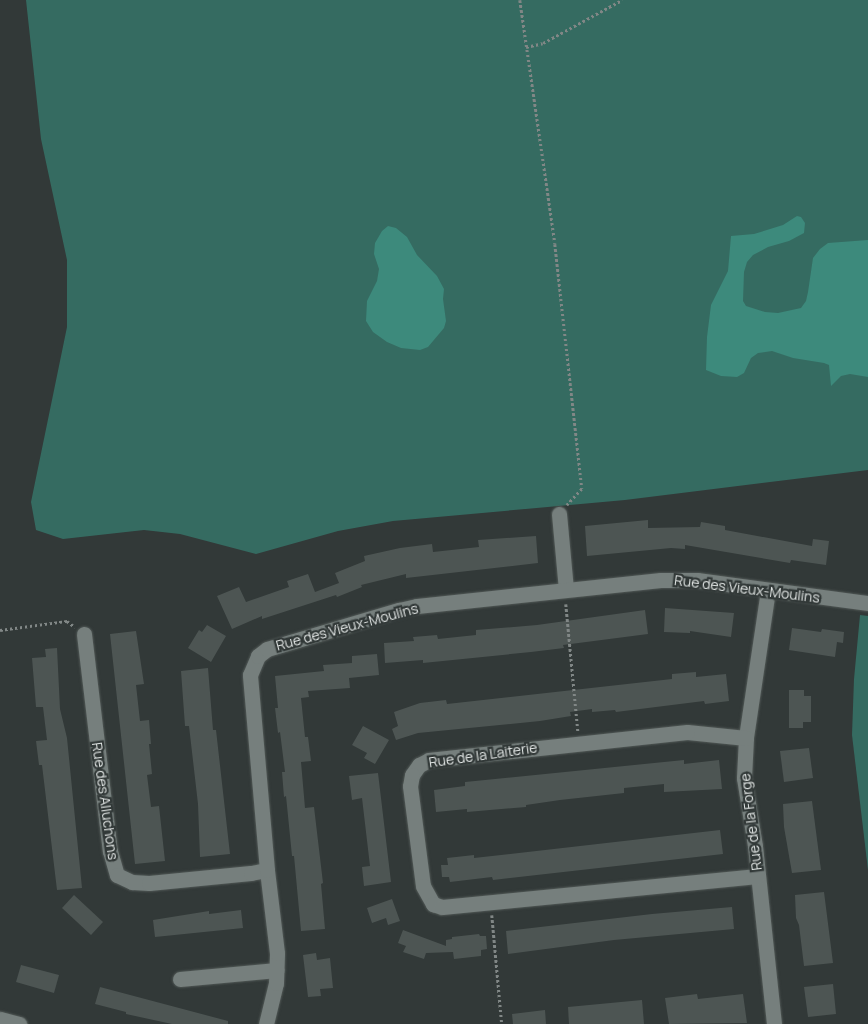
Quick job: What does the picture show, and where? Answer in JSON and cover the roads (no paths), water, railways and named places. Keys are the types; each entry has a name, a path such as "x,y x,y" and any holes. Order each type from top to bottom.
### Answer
{"street":[{"path":"559,514 566,589"},
{"name":"Rue des Vieux-Moulins","path":"266,1024 273,1000 277,970 250,675 258,656 267,649 399,610 566,589 680,579 868,603"},
{"name":"Rue de la Forge","path":"768,590 746,738 745,793 755,846 774,1024"},
{"name":"Rue des Alluchons","path":"84,634 110,851 117,876 132,882 149,883 252,874 267,870"},
{"name":"Rue de la Laiterie","path":"746,738 687,732 579,742 429,760 419,765 412,775 410,786 423,886 427,897 433,904 442,907 490,904 757,876"},
{"path":"180,979 277,970"},
{"path":"0,1019 19,1024"}]}
